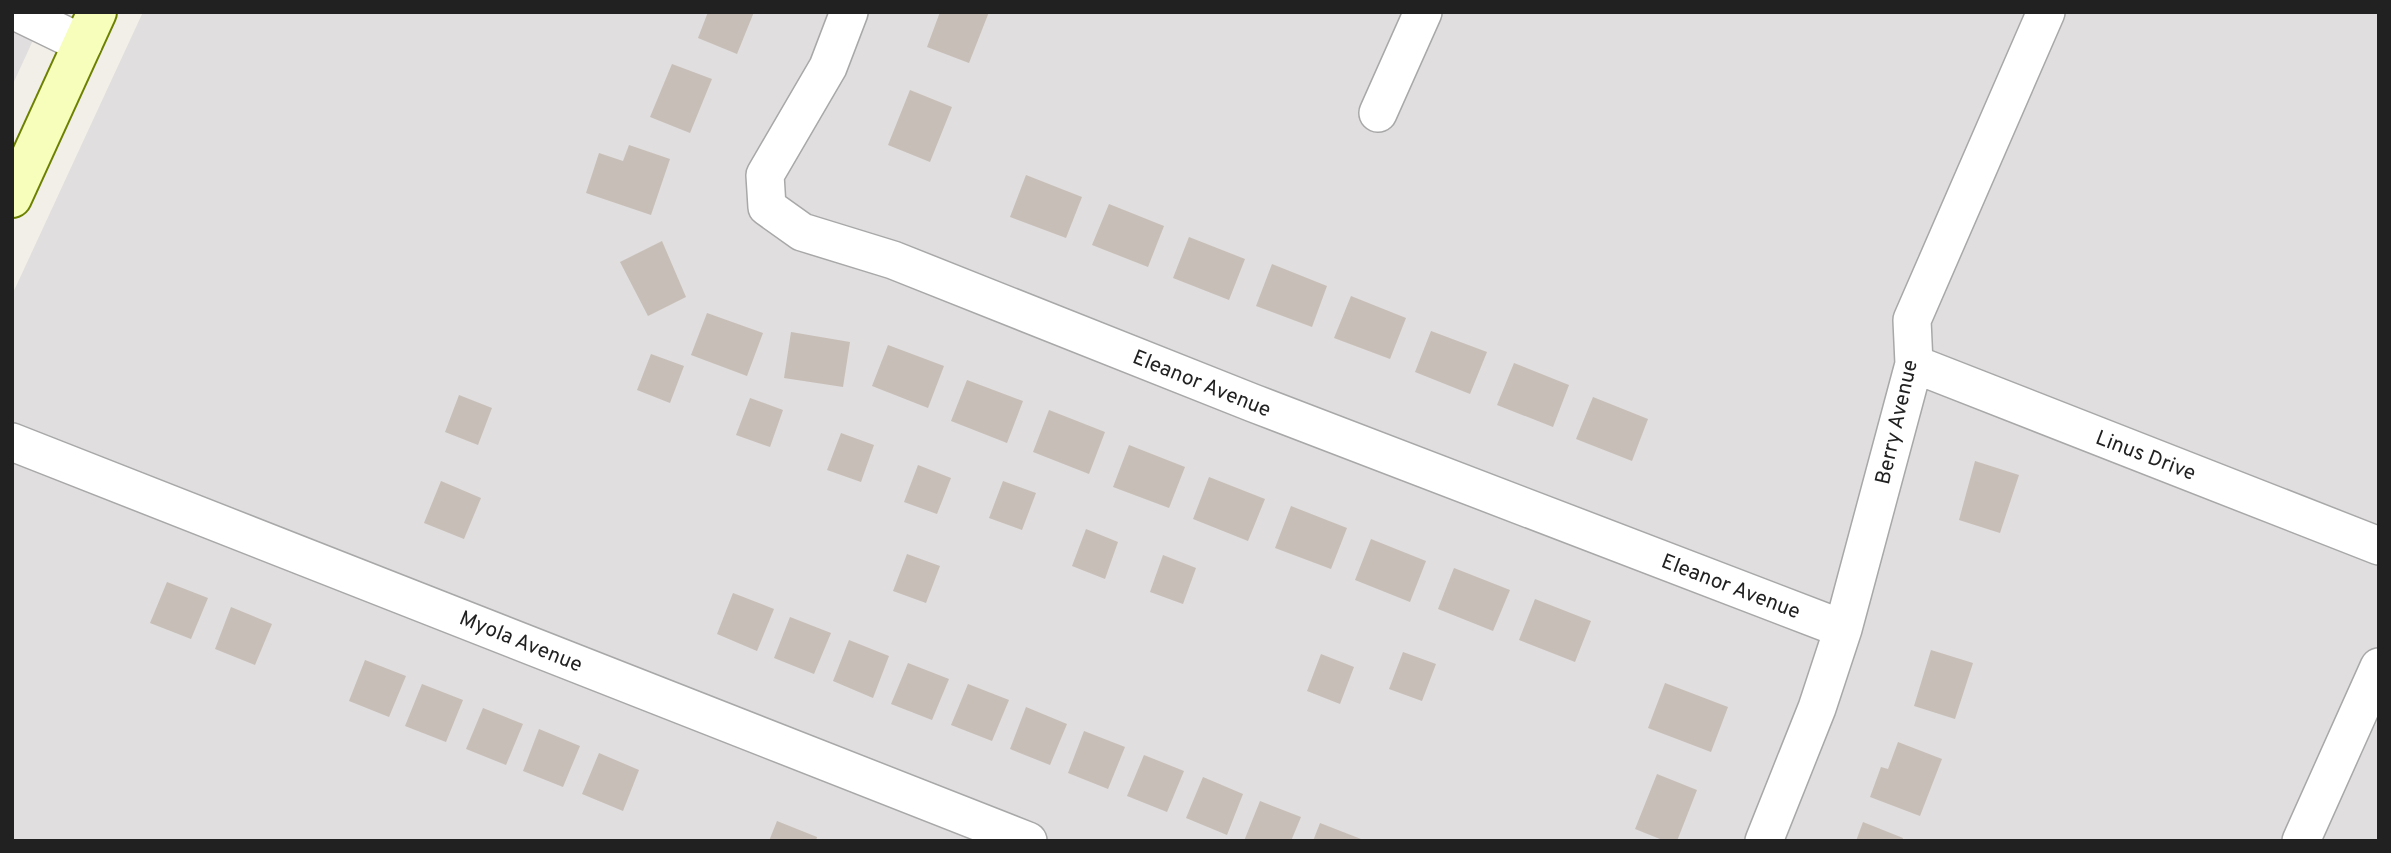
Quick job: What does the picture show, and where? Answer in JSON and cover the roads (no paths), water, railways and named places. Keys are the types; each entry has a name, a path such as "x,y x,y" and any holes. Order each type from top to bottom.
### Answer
{"street":[{"path":"12,198 90,28 17,12"},
{"name":"Eleanor Avenue","path":"849,12 828,67 765,175 767,207 802,232 893,260 1253,403 1843,629"},
{"path":"1378,113 1423,12"},
{"name":"Berry Avenue","path":"1764,841 1817,708 1843,629 1914,364 1912,320 2046,12"},
{"name":"Linus Drive","path":"1914,364 2379,546"},
{"name":"Myola Avenue","path":"12,442 1028,841"},
{"path":"2301,841 2379,667"}]}
